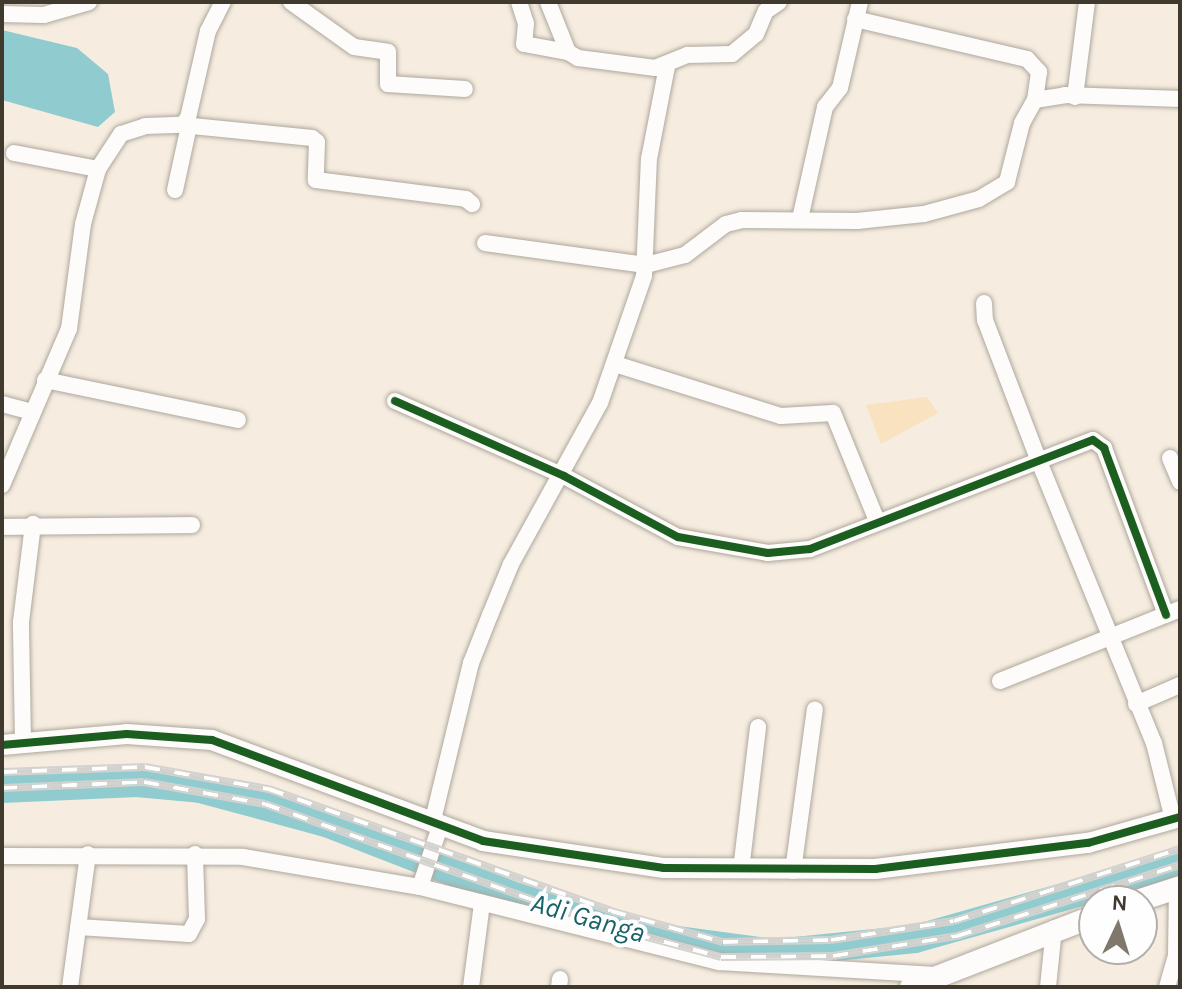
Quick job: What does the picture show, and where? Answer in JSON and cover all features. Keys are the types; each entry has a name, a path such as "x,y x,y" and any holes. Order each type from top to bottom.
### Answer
{"main road":[{"path":"1158,894 1178,887"},
{"path":"911,987 1078,921"}],"street":[{"path":"2,14 44,15 89,2"},
{"path":"175,190 186,125 208,31 223,2"},
{"path":"291,2 354,47 388,52 388,84 465,89"},
{"path":"519,2 526,23 524,44 568,52 593,62 667,66 687,55 732,54 756,34 766,11 779,2"},
{"path":"548,2 568,52"},
{"path":"800,219 825,107 840,88 860,2"},
{"path":"1075,97 1087,2"},
{"path":"485,243 646,265 685,255 726,224 800,219 857,221 913,215 979,199 1007,182 1022,123 1035,100 1039,72 1027,59 855,19"},
{"path":"420,887 485,627 511,564 564,476 615,364 646,265 649,159 667,66"},
{"path":"1035,100 1075,97 1180,99"},
{"path":"2,485 69,329 77,291 76,252 98,169 121,134 186,125 312,138 317,142 316,180 466,199 472,204"},
{"path":"14,153 98,169"},
{"path":"2,745 127,734 212,740 436,825 510,848 636,866 793,871 875,869 1088,843 1177,818 1154,743 1108,638 985,320 984,303"},
{"path":"615,364 781,416 833,413 877,521"},
{"path":"45,380 238,420"},
{"path":"395,401 564,476 678,537 727,548 791,553 1084,440 1099,442 1173,612 1000,681"},
{"path":"2,404 32,412"},
{"path":"1170,458 1180,482"},
{"path":"23,742 21,622 33,524"},
{"path":"2,527 33,524 192,525"},
{"path":"1136,704 1180,685"},
{"path":"793,871 815,709"},
{"path":"741,870 758,727"},
{"path":"70,987 88,854"},
{"path":"78,927 189,934 197,919 195,854"},
{"path":"2,856 195,854 420,887 719,962 866,967 940,976"},
{"path":"1167,987 1176,956 1178,887"},
{"path":"471,987 482,903"},
{"path":"1048,987 1054,928"}],"shaded area":[{"path":"927,397 938,413 881,444 866,405"}],"water":[{"path":"2,30 77,48 108,74 115,112 98,127 2,100"}],"waterway":[{"name":"Adi Ganga","path":"2,789 137,783 200,789 326,823 517,897 647,936 775,953 915,939 1180,864"}],"railway":[{"path":"2,772 145,767 269,789 611,911 723,942 831,940 954,921 1180,849"},
{"path":"2,788 144,782 265,804 606,926 721,957 833,956 957,936 1180,865"}],"cycle path":[{"path":"395,401 564,476 678,537 768,553 810,549 1093,440 1104,448 1166,615"},
{"path":"2,745 127,734 212,740 483,841 664,868 875,869 1088,843 1180,817"}]}
